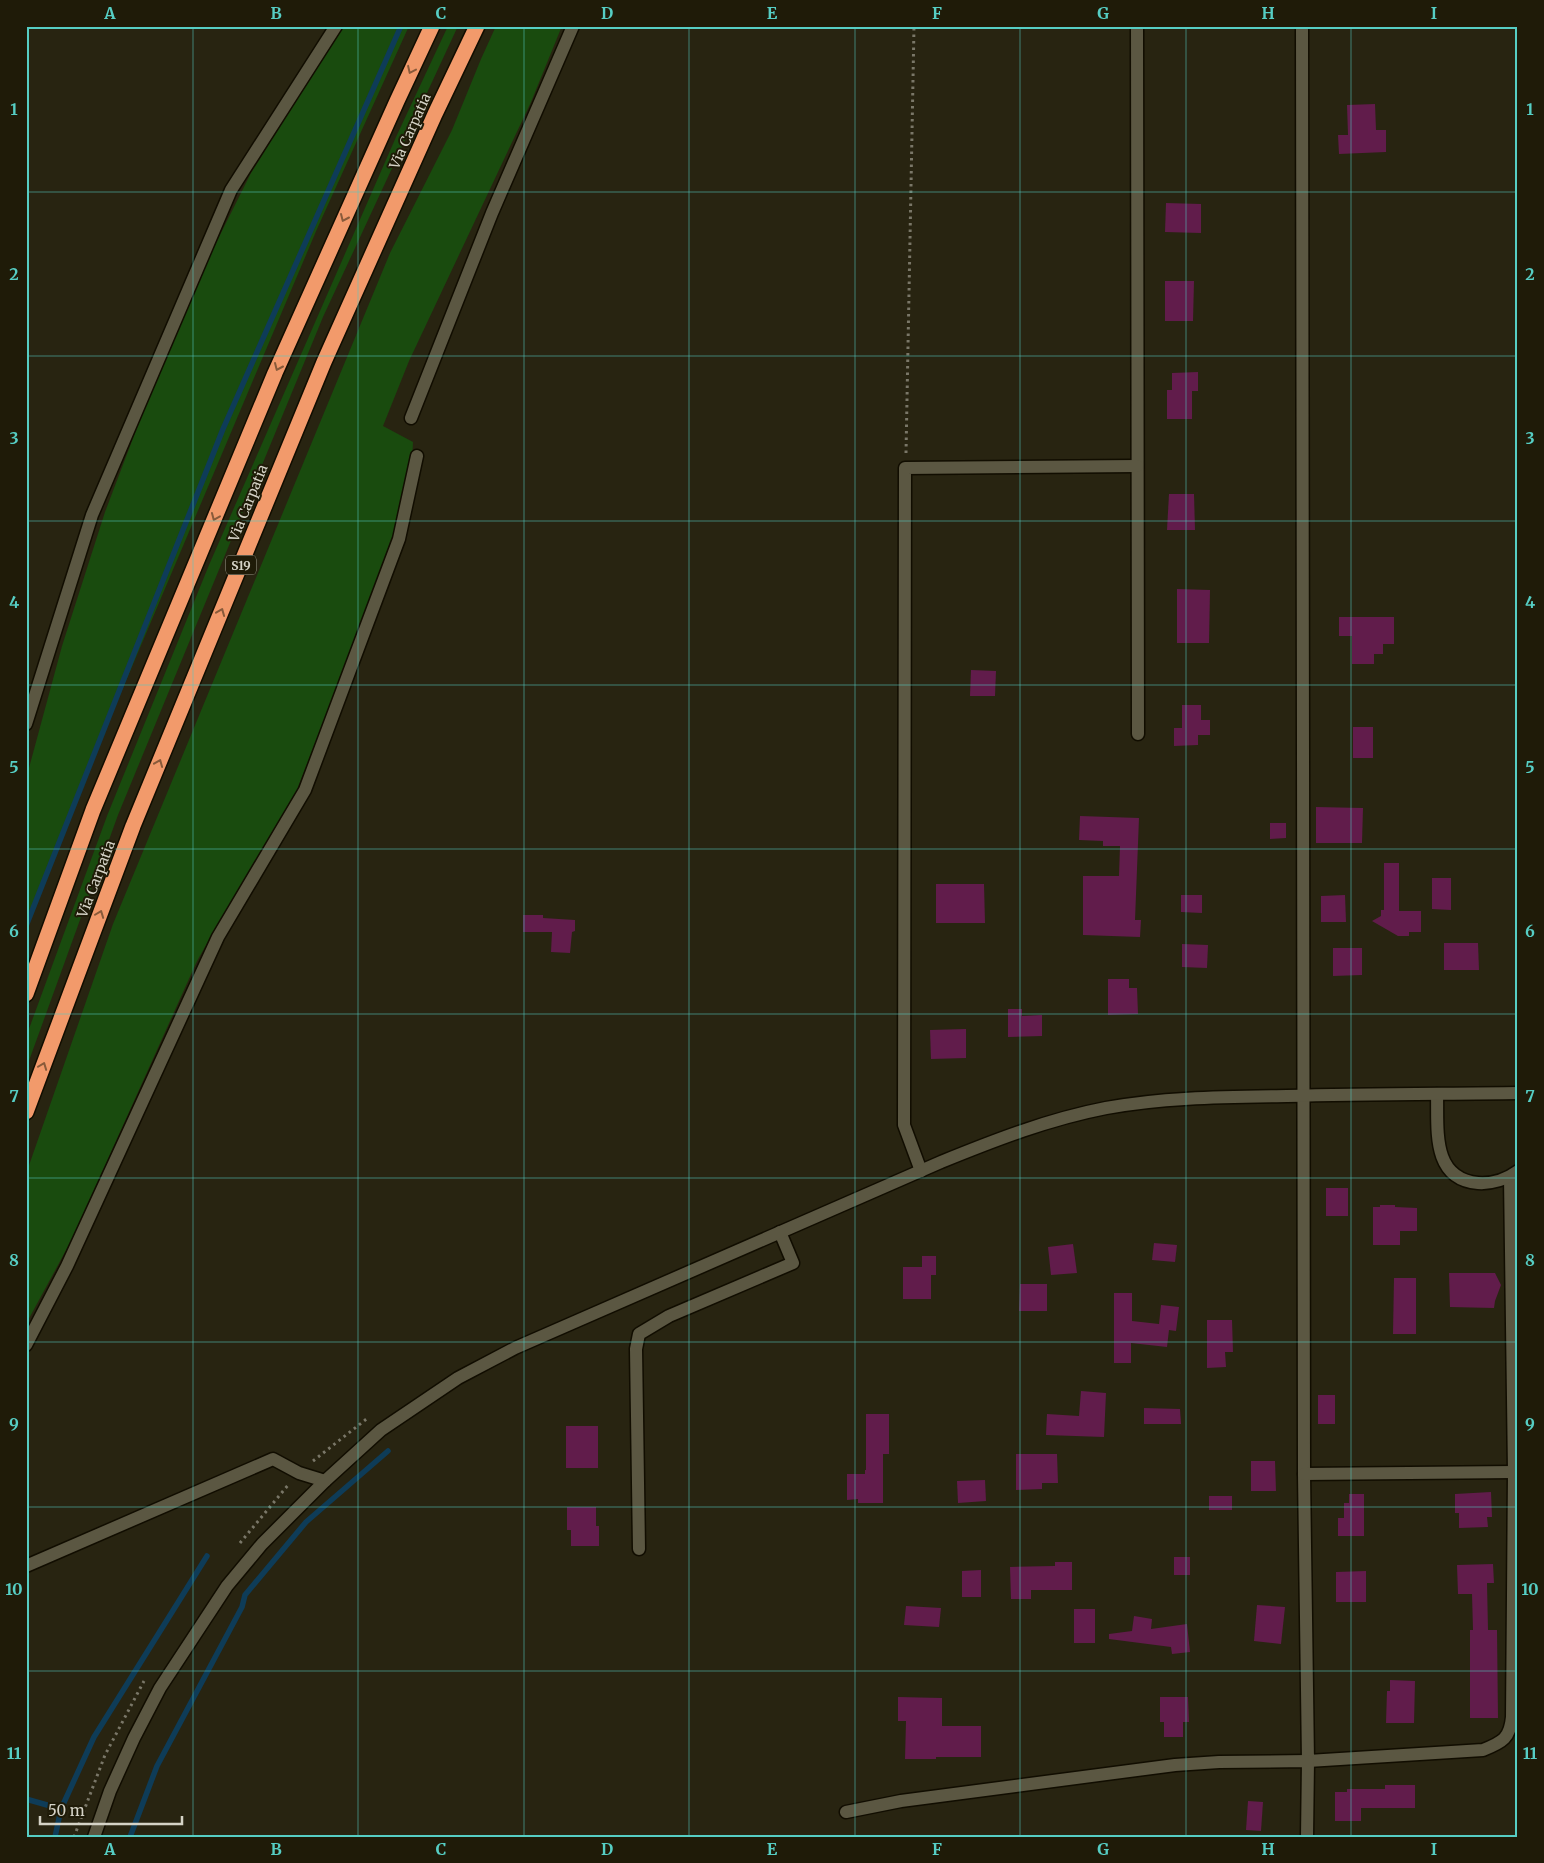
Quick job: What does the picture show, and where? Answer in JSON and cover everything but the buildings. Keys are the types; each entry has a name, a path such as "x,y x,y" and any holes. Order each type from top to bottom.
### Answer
{"highway":[{"name":"Via Carpatia","path":"26,994 93,810 272,382 432,26"},
{"name":"Via Carpatia","path":"26,1112 133,826 324,362 435,114 477,26"}],"street":[{"path":"26,724 92,515 232,190 336,26"},
{"path":"411,418 492,213 573,26"},
{"path":"1137,26 1138,734"},
{"path":"1302,26 1304,1474 1308,1761 1307,1837"},
{"path":"26,1345 67,1266 218,937 305,790 399,540 417,456"},
{"path":"921,1171 904,1125 906,468 1137,466"},
{"path":"94,1837 110,1791 134,1738 160,1688 227,1586 262,1544 325,1481 381,1430 458,1378 516,1348 780,1232 983,1145 1048,1122 1106,1108 1166,1100 1235,1096 1518,1093"},
{"path":"846,1812 950,1794 1175,1765 1219,1762 1308,1761 1483,1750 1500,1743 1510,1731 1512,1717 1514,1472 1514,1174 1486,1183 1466,1182 1450,1172 1442,1158 1438,1136 1437,1094"},
{"path":"639,1549 636,1350 639,1334 669,1316 793,1263 780,1232"},
{"path":"26,1566 273,1459 299,1473 325,1481"},
{"path":"1304,1474 1514,1472"}],"path":[{"path":"906,468 914,26"}],"green space":[{"path":"343,26 409,26 317,229 60,837 26,932 26,779 62,646 105,512 151,391 211,253 251,173"},
{"path":"448,26 458,26 323,317 118,815 26,1069 26,1037 107,816 209,565 396,137"},
{"path":"496,26 562,26 531,102 409,361 383,426 413,442 412,462 399,524 297,790 270,842 222,917 197,961 71,1241 26,1324 26,1174 113,924 390,253 452,130"}],"waterway":[{"path":"26,926 223,429 401,26"},
{"path":"130,1837 157,1766 242,1607 245,1595 306,1522 388,1451"},
{"path":"55,1837 61,1809 94,1737 207,1556"},
{"path":"26,1799 61,1809"}]}
